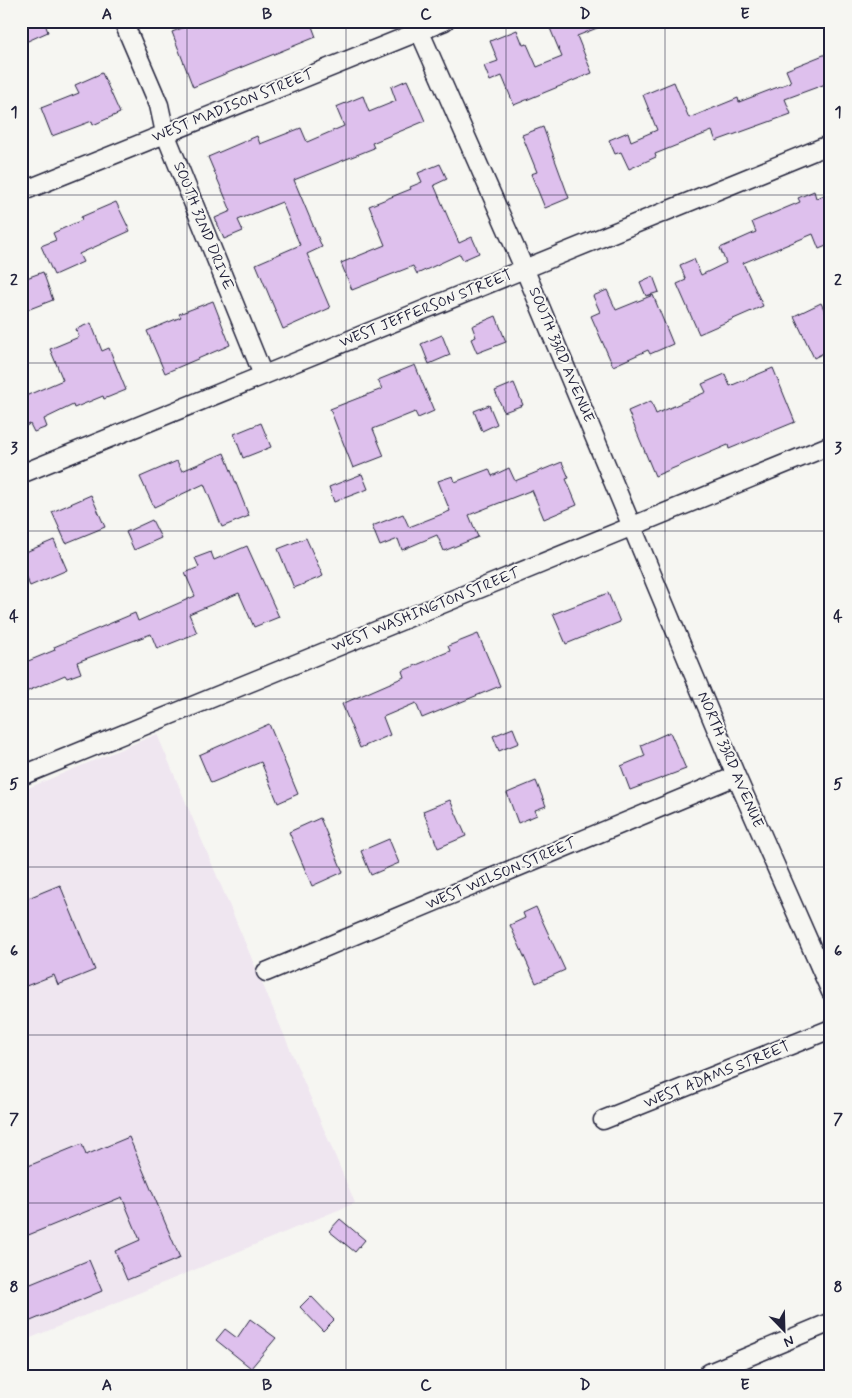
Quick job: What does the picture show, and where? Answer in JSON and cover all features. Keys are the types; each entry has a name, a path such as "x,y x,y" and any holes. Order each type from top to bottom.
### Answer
{"street":[{"name":"SOUTH 32ND DRIVE","path":"123,21 159,105 165,133 263,375"},
{"name":"WEST MADISON STREET","path":"21,192 417,26 445,21"},
{"name":"SOUTH 33RD AVENUE","path":"417,26 524,268 633,525"},
{"name":"WEST JEFFERSON STREET","path":"21,474 831,144"},
{"name":"WEST WASHINGTON STREET","path":"21,776 831,445"},
{"name":"NORTH 33RD AVENUE","path":"633,525 736,776 831,992"},
{"name":"WEST WILSON STREET","path":"266,972 736,776"},
{"name":"WEST ADAMS STREET","path":"603,1120 831,1029"},
{"path":"709,1373 831,1322"}],"shaded area":[{"path":"157,734 355,1203 21,1342 21,791"}],"building":[{"path":"21,21 44,21 48,32 21,44"},
{"path":"200,21 310,21 316,37 193,87 172,32"},
{"path":"547,21 612,22 577,36 592,73 514,105 502,76 490,81 484,66 498,61 490,41 517,30 523,45 527,44 537,67 562,57"},
{"path":"831,52 831,82 785,99 791,114 716,141 712,131 655,154 656,157 629,169 621,152 615,154 609,140 628,132 631,141 657,130 643,95 674,82 689,118 738,98 739,102 791,82 786,70"},
{"path":"102,73 120,113 93,125 92,121 52,136 41,108 79,93 75,85"},
{"path":"407,80 425,121 372,143 374,148 294,180 322,247 307,254 330,308 283,329 256,264 300,245 282,202 238,220 243,231 224,239 215,218 231,211 208,157 257,136 260,144 301,128 307,142 344,126 336,107 363,96 369,112 396,101 391,87"},
{"path":"543,127 569,198 545,208 531,174 537,172 522,135"},
{"path":"440,164 447,179 434,185 459,243 472,237 479,253 463,260 460,254 417,274 413,266 352,290 341,263 385,245 369,206 411,189 410,187 422,182 418,173"},
{"path":"814,191 816,198 831,193 831,244 819,249 813,234 743,263 763,306 699,334 677,284 686,280 680,265 694,259 701,275 726,263 720,248 756,232 752,222 800,202 798,198"},
{"path":"116,202 130,231 79,254 83,262 54,275 41,246 56,240 53,233 82,220 81,217"},
{"path":"43,272 53,300 27,310 21,295 21,280"},
{"path":"653,276 659,292 646,296 640,282"},
{"path":"607,290 616,310 653,295 673,344 650,354 648,350 613,366 591,316 600,312 593,296"},
{"path":"213,301 230,345 165,373 147,331 181,317 179,314"},
{"path":"821,303 831,324 831,349 814,358 794,316"},
{"path":"496,316 506,342 477,353 471,339 476,337 472,326"},
{"path":"91,323 102,351 109,348 126,390 104,399 103,396 74,408 73,405 44,419 47,427 34,432 30,424 21,428 21,398 63,380 50,349 79,337 76,329"},
{"path":"442,335 450,355 429,364 421,344"},
{"path":"415,365 434,411 418,418 415,412 373,429 384,456 353,468 330,409 382,389 378,380"},
{"path":"773,368 795,422 729,449 728,445 655,476 628,411 651,401 656,414 706,392 702,384 725,374 730,386"},
{"path":"514,383 523,405 504,412 495,391"},
{"path":"489,405 497,424 482,431 474,411"},
{"path":"261,423 271,447 243,458 234,434"},
{"path":"224,453 249,516 222,527 204,484 154,507 140,477 177,461 182,471"},
{"path":"562,462 569,478 566,479 577,505 544,519 532,490 469,515 478,537 444,551 437,535 402,550 398,539 380,546 372,526 403,514 409,527 450,511 438,481 453,476 455,482 489,469 492,476 509,468 515,481"},
{"path":"362,474 368,489 334,502 329,487"},
{"path":"91,495 105,527 66,543 52,512"},
{"path":"152,520 161,538 134,550 126,532"},
{"path":"306,538 323,576 294,588 278,549"},
{"path":"54,540 67,570 30,586 21,567 21,554"},
{"path":"247,546 279,617 254,627 239,593 189,614 197,633 157,649 151,634 77,662 81,673 67,678 65,675 21,694 21,664 55,650 54,647 135,613 138,621 195,596 185,573 199,567 195,558 211,552 214,560"},
{"path":"608,593 620,622 566,644 553,614"},
{"path":"478,634 500,686 422,718 416,703 383,717 390,735 360,748 342,704 404,677 402,671 450,651 448,646"},
{"path":"269,724 298,794 278,803 261,762 211,783 199,755"},
{"path":"513,728 519,743 499,751 493,736"},
{"path":"670,732 686,769 630,790 621,766 645,756 641,745"},
{"path":"536,781 546,806 535,810 537,815 518,823 507,793"},
{"path":"450,800 466,836 438,848 423,811"},
{"path":"320,818 343,872 312,886 289,832"},
{"path":"389,839 399,863 371,875 361,851"},
{"path":"60,885 95,970 58,985 54,975 21,988 21,901"},
{"path":"536,907 565,970 536,983 510,925 525,918 523,913"},
{"path":"129,1137 180,1258 127,1280 115,1251 140,1240 122,1197 21,1238 21,1169 82,1144 86,1155"},
{"path":"340,1219 365,1240 355,1252 329,1231"},
{"path":"89,1260 102,1291 21,1325 21,1288"},
{"path":"311,1296 334,1320 323,1331 300,1307"},
{"path":"250,1319 276,1338 251,1368 216,1340 225,1329 237,1338"}]}
